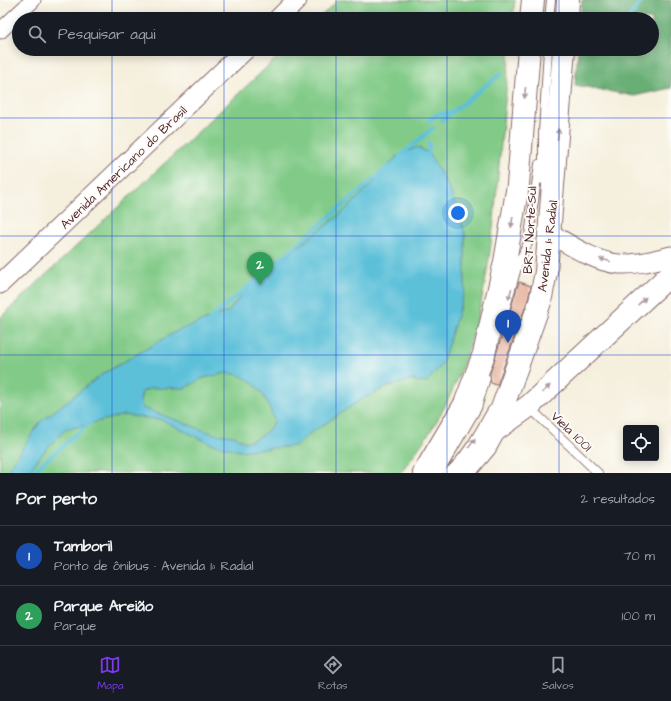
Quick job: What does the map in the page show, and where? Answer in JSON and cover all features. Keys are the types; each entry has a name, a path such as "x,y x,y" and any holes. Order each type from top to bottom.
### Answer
{"main road":[{"path":"532,12 533,0"},
{"path":"567,12 568,0"},
{"path":"424,473 465,404 484,354 505,262 518,185 534,56"},
{"name":"Avenida 1ª Radial","path":"463,473 486,447 494,431 540,302 551,234 564,56"},
{"path":"494,431 528,406 671,274"}],"street":[{"path":"20,12 33,0"},
{"path":"285,12 297,0"},
{"path":"0,31 12,20"},
{"name":"Avenida Americano do Brasil","path":"0,284 239,56"},
{"path":"551,234 589,255 618,264 644,262 671,256"}],"lane":[{"path":"549,12 550,0"},
{"name":"BRT Norte-Sul","path":"448,473 475,440 504,389 538,285 543,236 543,133 535,56"},
{"name":"BRT Norte-Sul","path":"499,331 518,264 528,243 543,133"},
{"path":"439,473 477,408 495,346"},
{"name":"Viela 1001","path":"528,406 598,473"}],"green space":[{"path":"338,0 515,0 514,12 325,12"},
{"path":"582,0 671,0 671,88 634,96 575,85 577,56 659,56 659,12 581,12"},
{"path":"279,56 509,56 492,235 477,319 469,347 447,402 437,421 400,473 0,473 0,318"}],"water":[{"path":"417,147 429,153 449,188 465,233 465,290 442,364 426,383 411,380 387,387 364,398 309,434 295,446 240,451 209,443 162,420 124,415 65,430 49,446 27,473 6,473 40,422 101,375 177,331 229,311 242,294 268,270 342,213 378,178 396,157","holes":["227,373 236,374 252,383 264,396 272,413 274,422 262,435 250,441 245,442 235,436 214,434 143,408 140,401 142,392 151,388 185,388 203,378"]}],"building":[{"path":"519,282 531,286 528,299 497,385 491,383 490,374"}],"waterway":[{"path":"633,12 643,0"},
{"path":"429,121 434,116 439,114 451,113 502,73"},
{"path":"442,120 451,113"},
{"path":"400,156 433,128"},
{"path":"429,143 429,153"},
{"path":"209,320 389,166"},
{"path":"31,473 92,421"}],"place":[{"name":"Parque Areião","path":"260,285"},
{"name":"Tamboril","path":"508,343"}]}
